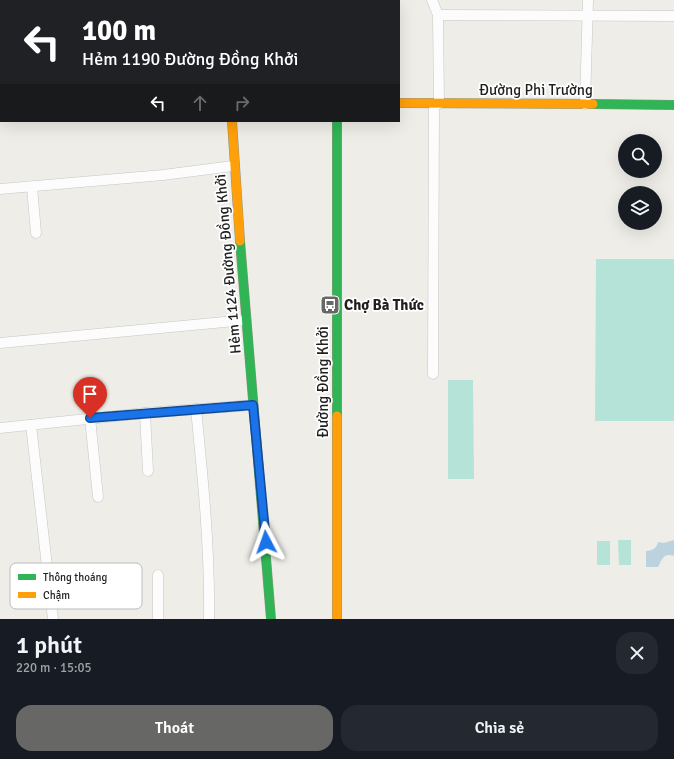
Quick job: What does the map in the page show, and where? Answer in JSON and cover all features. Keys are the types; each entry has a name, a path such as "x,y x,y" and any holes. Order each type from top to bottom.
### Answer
{"street":[{"path":"432,0 438,15 434,374"},
{"path":"585,104 588,0"},
{"path":"438,15 674,16"},
{"name":"Đường Phi Trường","path":"400,103 674,105"},
{"name":"Hẻm 1124 Đường Đồng Khởi","path":"232,122 233,166 253,405 266,526 271,619"},
{"name":"Đường Đồng Khởi","path":"337,122 337,619"},
{"path":"0,189 163,175 233,166"},
{"path":"32,187 36,233"},
{"path":"0,343 246,320"},
{"path":"0,428 145,413 253,405"},
{"path":"196,409 207,524 209,619"},
{"path":"145,413 148,471"},
{"path":"90,418 98,497"},
{"path":"31,425 47,563"},
{"path":"158,575 158,619"},
{"path":"52,609 53,619"}],"shaded area":[{"path":"596,259 674,259 674,421 595,421"},
{"path":"448,380 473,380 474,479 448,479"},
{"path":"618,540 631,540 631,565 619,565"},
{"path":"674,540 674,556 665,556 658,567 646,567 646,551 654,549 658,542 664,543"},
{"path":"597,541 610,541 610,565 597,565"}],"traffic: fast":[{"path":"593,104 674,105"},
{"path":"337,122 337,416"},
{"path":"240,241 271,619"}],"traffic: slow":[{"path":"400,103 593,104"},
{"path":"232,122 240,241"},
{"path":"337,416 337,619"}],"place":[{"name":"Chợ Bà Thức","path":"330,305"}],"route":[{"path":"90,418 253,405 266,526 266,542"}]}
